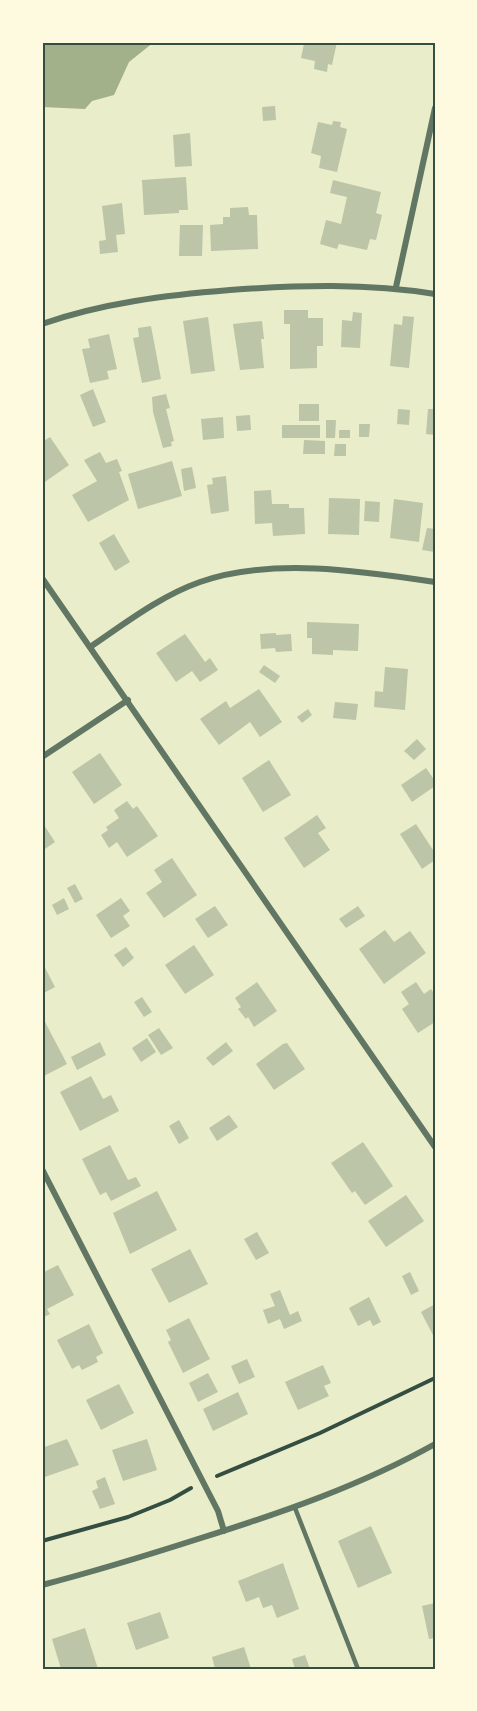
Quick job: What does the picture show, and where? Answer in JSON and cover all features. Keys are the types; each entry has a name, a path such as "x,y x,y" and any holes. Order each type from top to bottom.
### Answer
{"street":[{"path":"396,287 435,108"},
{"path":"42,324 82,312 192,293 285,286 396,287 435,294"},
{"path":"90,647 170,596 200,582 233,574 266,569 321,570 435,582"},
{"path":"42,578 435,1148"},
{"path":"42,757 128,700"},
{"path":"42,1169 204,1483 218,1511 224,1531"},
{"path":"42,1585 104,1569 295,1508 435,1444"}],"lane":[{"path":"295,1508 358,1669"}],"path":[{"path":"42,1541 128,1517 170,1500 320,1433 435,1378"}],"shaded area":[{"path":"42,42 154,42 129,62 114,95 92,101 85,109 42,107"}],"building":[{"path":"307,42 337,42 332,65 328,64 327,72 314,69 315,61 301,58 304,44"},
{"path":"275,106 276,120 263,121 262,107"},
{"path":"333,121 341,122 340,127 347,129 337,172 319,168 321,156 311,153 318,122 332,125"},
{"path":"190,133 192,166 175,167 173,135"},
{"path":"186,177 188,210 179,210 179,213 144,215 142,180"},
{"path":"333,180 381,192 376,213 382,215 376,240 370,239 367,250 339,244 337,249 320,244 326,220 341,224 347,197 330,193"},
{"path":"122,203 125,234 116,235 118,252 100,254 99,241 106,240 102,206"},
{"path":"248,207 249,215 257,215 258,249 211,251 210,225 223,224 223,217 230,217 230,208"},
{"path":"180,225 203,225 202,256 179,256"},
{"path":"284,310 308,310 308,318 323,318 323,346 317,346 317,368 290,369 290,324 284,324"},
{"path":"353,312 362,313 360,348 341,347 342,320 352,321"},
{"path":"403,316 414,317 409,368 390,366 394,324 402,325"},
{"path":"208,317 215,371 191,374 183,321"},
{"path":"262,321 264,368 240,370 233,324"},
{"path":"151,326 161,379 142,383 133,338 139,337 138,328"},
{"path":"109,334 117,369 107,371 109,379 90,383 82,349 90,348 88,339"},
{"path":"93,389 106,422 93,427 80,395"},
{"path":"166,394 170,408 166,409 174,441 171,442 172,446 163,448 153,412 152,397"},
{"path":"299,404 319,404 319,421 299,421"},
{"path":"398,409 410,410 409,425 397,424"},
{"path":"428,409 435,409 435,435 426,434"},
{"path":"250,415 251,430 237,431 236,416"},
{"path":"223,417 224,438 203,440 201,419"},
{"path":"326,420 336,420 335,438 326,438"},
{"path":"359,424 370,424 369,437 359,437"},
{"path":"282,425 320,425 320,438 282,438"},
{"path":"339,430 350,430 350,438 339,438"},
{"path":"50,437 69,465 42,484 42,442"},
{"path":"304,440 325,441 325,454 303,454"},
{"path":"335,444 346,444 346,456 334,456"},
{"path":"100,452 106,463 117,459 129,500 88,522 72,495 97,481 84,460"},
{"path":"172,461 182,496 138,509 128,474"},
{"path":"192,467 196,488 184,491 181,469"},
{"path":"226,476 229,511 211,514 207,485 213,484 212,478"},
{"path":"271,490 272,504 289,504 289,508 304,508 305,534 273,536 272,523 255,524 254,491"},
{"path":"329,498 360,499 359,535 328,534"},
{"path":"394,499 423,503 419,542 390,538"},
{"path":"365,501 380,502 379,522 364,521"},
{"path":"427,528 435,529 435,552 422,550"},
{"path":"114,534 130,562 115,571 99,543"},
{"path":"307,622 359,624 358,651 333,650 333,655 312,654 312,638 307,638"},
{"path":"276,633 276,635 291,634 292,651 276,652 275,648 261,649 260,634"},
{"path":"185,634 205,662 210,658 218,670 200,682 192,671 176,682 156,653"},
{"path":"264,665 280,676 275,683 259,672"},
{"path":"385,667 408,669 405,710 374,707 375,691 383,692"},
{"path":"259,689 282,722 260,737 250,722 219,745 200,719 226,701 230,708"},
{"path":"335,702 358,704 356,720 333,718"},
{"path":"308,709 312,715 302,723 297,717"},
{"path":"417,739 426,749 414,760 404,751"},
{"path":"100,753 122,785 94,804 72,772"},
{"path":"269,760 291,795 263,812 242,778"},
{"path":"426,768 435,781 435,786 412,802 401,785"},
{"path":"127,801 133,809 137,806 158,836 127,857 117,842 109,848 101,835 108,830 106,827 119,818 114,810"},
{"path":"317,815 326,828 318,833 330,850 304,868 284,838"},
{"path":"416,824 435,853 435,860 422,869 400,834"},
{"path":"44,825 55,842 42,851 42,826"},
{"path":"172,858 197,895 164,918 146,893 162,882 154,870"},
{"path":"75,884 83,899 75,903 67,888"},
{"path":"64,898 69,909 57,915 52,905"},
{"path":"121,898 130,911 123,916 130,926 111,938 96,915"},
{"path":"215,906 228,925 208,938 195,919"},
{"path":"358,906 365,916 346,928 339,919"},
{"path":"385,930 394,942 410,931 426,953 384,984 359,949"},
{"path":"194,945 214,975 185,994 165,965"},
{"path":"126,947 134,958 123,967 114,955"},
{"path":"42,962 55,987 42,994"},
{"path":"257,982 277,1011 254,1027 248,1017 246,1019 238,1009 241,1007 235,998"},
{"path":"416,982 424,994 431,989 435,995 435,1022 418,1033 402,1009 409,1004 401,992"},
{"path":"142,997 152,1012 144,1017 134,1002"},
{"path":"44,1020 67,1064 42,1077 42,1021"},
{"path":"159,1028 173,1048 161,1055 148,1035"},
{"path":"147,1038 156,1052 141,1062 132,1048"},
{"path":"100,1042 106,1055 77,1070 71,1057"},
{"path":"226,1042 233,1051 213,1066 206,1058"},
{"path":"287,1043 305,1069 274,1090 256,1064"},
{"path":"91,1076 103,1099 111,1095 119,1111 80,1131 60,1092"},
{"path":"229,1115 238,1127 217,1141 209,1128"},
{"path":"179,1120 189,1138 179,1144 169,1126"},
{"path":"363,1142 393,1186 365,1205 355,1191 352,1193 331,1163"},
{"path":"110,1145 128,1180 136,1177 141,1186 111,1201 106,1192 100,1195 82,1159"},
{"path":"157,1191 177,1230 130,1254 113,1213"},
{"path":"406,1195 424,1221 386,1247 368,1221"},
{"path":"257,1232 269,1253 256,1260 244,1239"},
{"path":"190,1249 208,1284 169,1303 151,1269"},
{"path":"58,1265 74,1295 47,1309 50,1314 42,1318 42,1273"},
{"path":"410,1272 419,1291 411,1295 402,1276"},
{"path":"280,1290 290,1315 298,1311 302,1321 284,1329 280,1319 268,1324 263,1310 275,1306 270,1294"},
{"path":"369,1297 381,1322 373,1326 370,1320 358,1326 349,1308"},
{"path":"435,1304 435,1339 421,1312"},
{"path":"189,1318 210,1359 183,1373 168,1342 171,1340 166,1330"},
{"path":"89,1324 103,1353 96,1357 98,1362 82,1370 79,1365 72,1369 57,1340"},
{"path":"247,1359 255,1377 239,1384 231,1366"},
{"path":"323,1365 331,1383 324,1386 329,1396 298,1410 285,1382"},
{"path":"208,1373 218,1392 198,1402 189,1383"},
{"path":"119,1384 134,1413 101,1430 86,1400"},
{"path":"238,1392 248,1414 213,1431 203,1409"},
{"path":"67,1439 79,1465 42,1478 42,1448"},
{"path":"147,1439 157,1470 123,1481 112,1450"},
{"path":"105,1477 115,1504 100,1509 92,1491 98,1488 96,1481"},
{"path":"371,1526 392,1573 358,1588 338,1541"},
{"path":"283,1563 299,1609 277,1618 272,1605 263,1608 259,1597 246,1602 238,1581"},
{"path":"435,1603 435,1638 429,1639 422,1606"},
{"path":"160,1612 169,1638 136,1650 127,1623"},
{"path":"85,1628 98,1669 61,1669 52,1639"},
{"path":"244,1647 251,1669 215,1669 212,1657"},
{"path":"305,1655 310,1669 295,1669 292,1659"}]}
